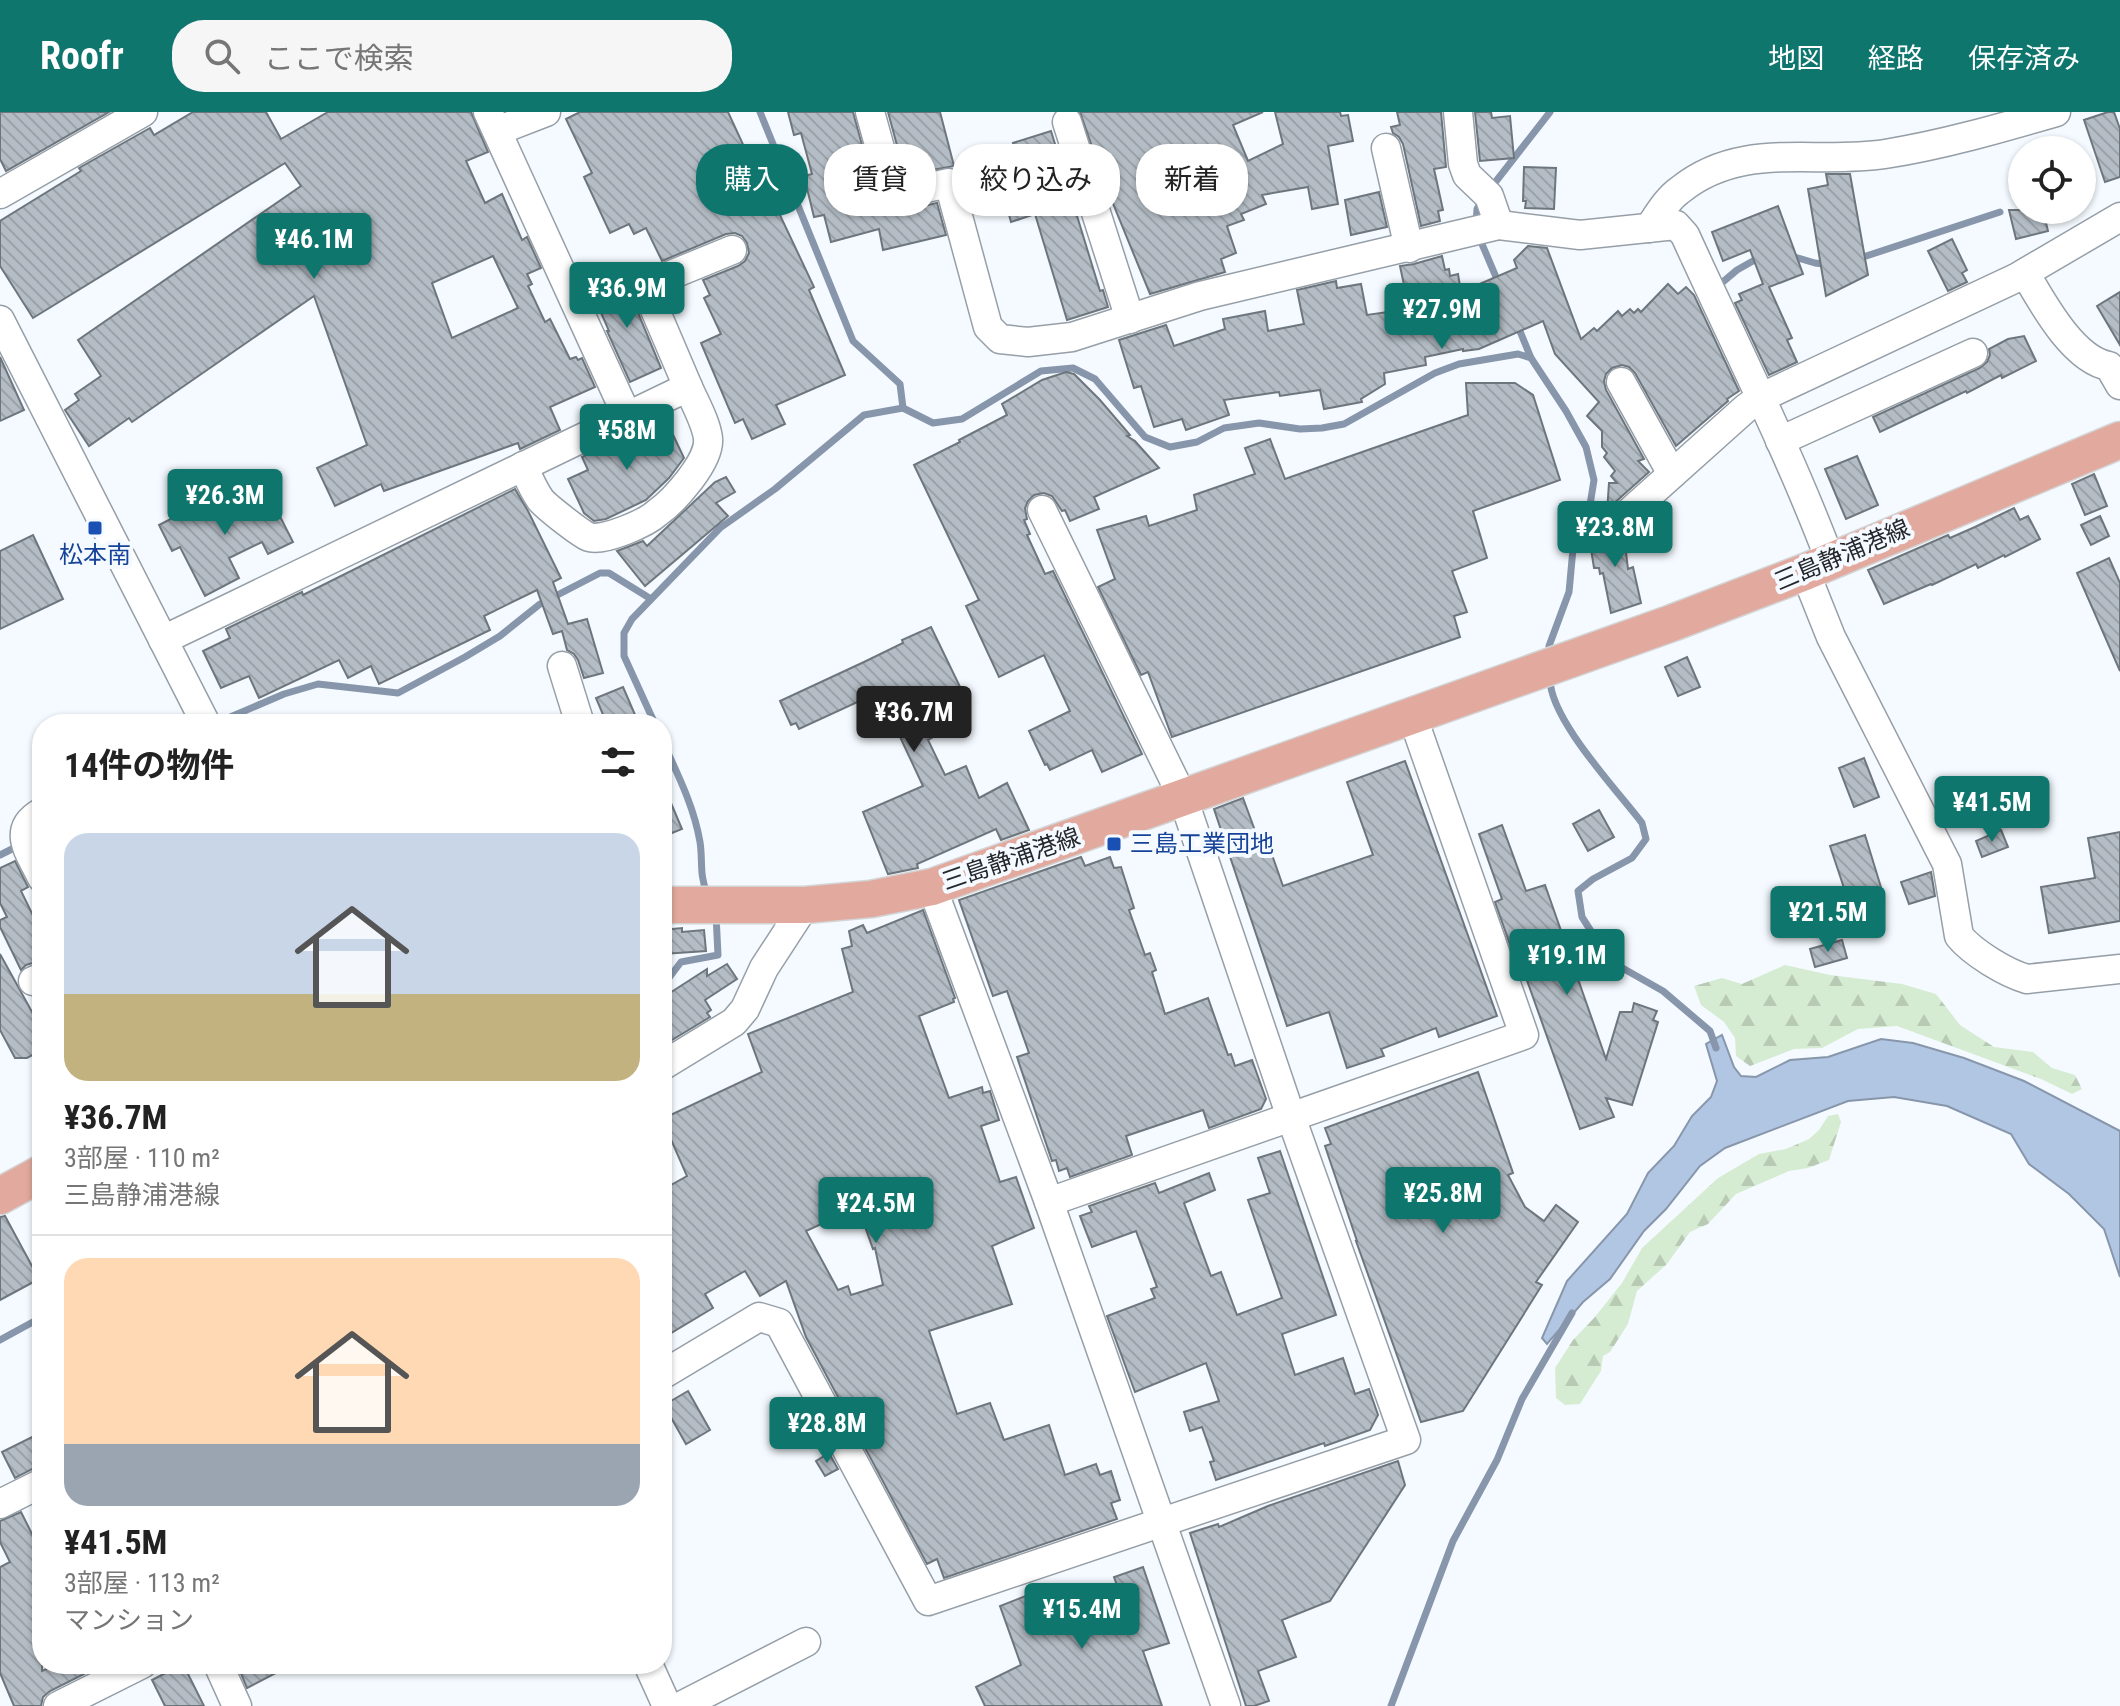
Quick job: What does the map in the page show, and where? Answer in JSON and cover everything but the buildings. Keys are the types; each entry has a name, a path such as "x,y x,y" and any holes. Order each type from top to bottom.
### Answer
{"main road":[{"name":"三島静浦港線","path":"672,905 805,905 871,899 932,887 1672,623 1818,566 2120,440"},
{"path":"0,1196 32,1178"}],"street":[{"path":"0,194 143,112"},
{"path":"546,112 492,122 627,416"},
{"path":"870,112 893,195 949,183 988,327 1000,339 1028,342 1072,337 1200,296 1499,225 1580,235 1676,225 1685,235 1808,501 1831,637 1947,864 1959,936 1965,944 2014,976 2027,979 2120,969"},
{"path":"1458,112 1463,164 1467,175 1489,196 1499,225"},
{"path":"1649,228 1677,191 1700,176 1728,164 1755,157 1881,155 2053,112"},
{"path":"1067,122 1130,319"},
{"path":"1386,148 1409,248"},
{"path":"1622,519 1760,398 2025,273 2120,217"},
{"path":"523,466 541,501 587,537 597,538 634,526 656,515 671,501 706,454 708,438 653,305 671,275 732,250"},
{"path":"2025,273 2065,333 2086,356 2115,375"},
{"path":"0,320 199,714"},
{"path":"1780,441 1973,353"},
{"path":"1621,382 1672,474"},
{"path":"163,640 688,387"},
{"path":"672,1369 759,1317 779,1323 928,1601 1406,1440 1291,1117 1183,798 1042,510"},
{"path":"562,666 577,714"},
{"path":"1049,1202 1524,1035 1412,715"},
{"path":"32,820 25,826 25,841 32,856"},
{"path":"932,887 1049,1202 1226,1706"},
{"path":"672,1060 734,1022 745,1009 764,968 805,905"},
{"path":"0,1504 32,1488"},
{"path":"681,1706 806,1642"},
{"path":"58,1706 122,1674"},
{"path":"223,1674 237,1706"},
{"path":"653,1674 667,1706"}],"green space":[{"path":"1785,965 1830,975 1902,984 1936,994 1960,1025 1994,1047 2033,1052 2052,1068 2075,1075 2082,1089 2072,1094 2041,1079 1897,1026 1858,1029 1822,1048 1794,1049 1750,1066 1736,1056 1735,1038 1724,1022 1701,1005 1694,986 1722,978 1742,984"},
{"path":"1838,1114 1841,1122 1829,1160 1789,1171 1736,1194 1708,1224 1690,1232 1667,1264 1637,1291 1628,1324 1610,1352 1603,1356 1601,1371 1580,1404 1565,1405 1556,1398 1555,1368 1573,1340 1622,1283 1642,1248 1718,1178 1759,1154 1786,1149 1809,1139 1828,1116"}],"water":[{"path":"1722,1035 1734,1067 1741,1076 1756,1077 1790,1060 1828,1057 1881,1039 1913,1043 2024,1081 2120,1131 2120,1277 2104,1229 2069,1194 2029,1164 2011,1134 1947,1106 1894,1097 1848,1101 1725,1148 1700,1166 1644,1231 1610,1279 1583,1302 1547,1344 1542,1338 1567,1281 1627,1214 1648,1173 1674,1146 1692,1116 1711,1097 1717,1081 1706,1044"}],"waterway":[{"path":"760,112 853,341 900,384 903,408"},
{"path":"1490,189 1550,112"},
{"path":"1476,225 1477,209 1482,199"},
{"path":"1857,259 2000,212"},
{"path":"1479,237 1499,284"},
{"path":"1791,256 1830,265"},
{"path":"1718,286 1760,257"},
{"path":"1517,324 1531,358"},
{"path":"650,714 624,656 624,633 632,619 720,528 775,489 864,415 903,408 933,423 962,419 1041,371 1073,368 1095,379 1145,437 1170,447 1197,442 1224,428 1259,423 1300,429 1344,424 1435,373 1459,364 1518,354 1531,358 1586,447 1594,480 1589,511 1573,549 1569,592 1549,646 1550,654"},
{"path":"237,714 284,694 318,684 398,693 500,636 540,604 600,573 609,573 651,599"},
{"path":"1550,679 1553,695 1572,733 1642,823 1646,839 1632,858 1593,879 1578,891 1582,917 1610,961 1663,991 1710,1031 1716,1048"},
{"path":"672,763 694,816 707,893"},
{"path":"0,855 20,845"},
{"path":"672,974 681,962 718,955 716,915"},
{"path":"1391,1706 1453,1541 1497,1460 1522,1399 1572,1313"},
{"path":"0,1340 32,1322"}],"place":[{"name":"松本南","path":"95,528"},
{"name":"三島工業団地","path":"1114,844"}]}
